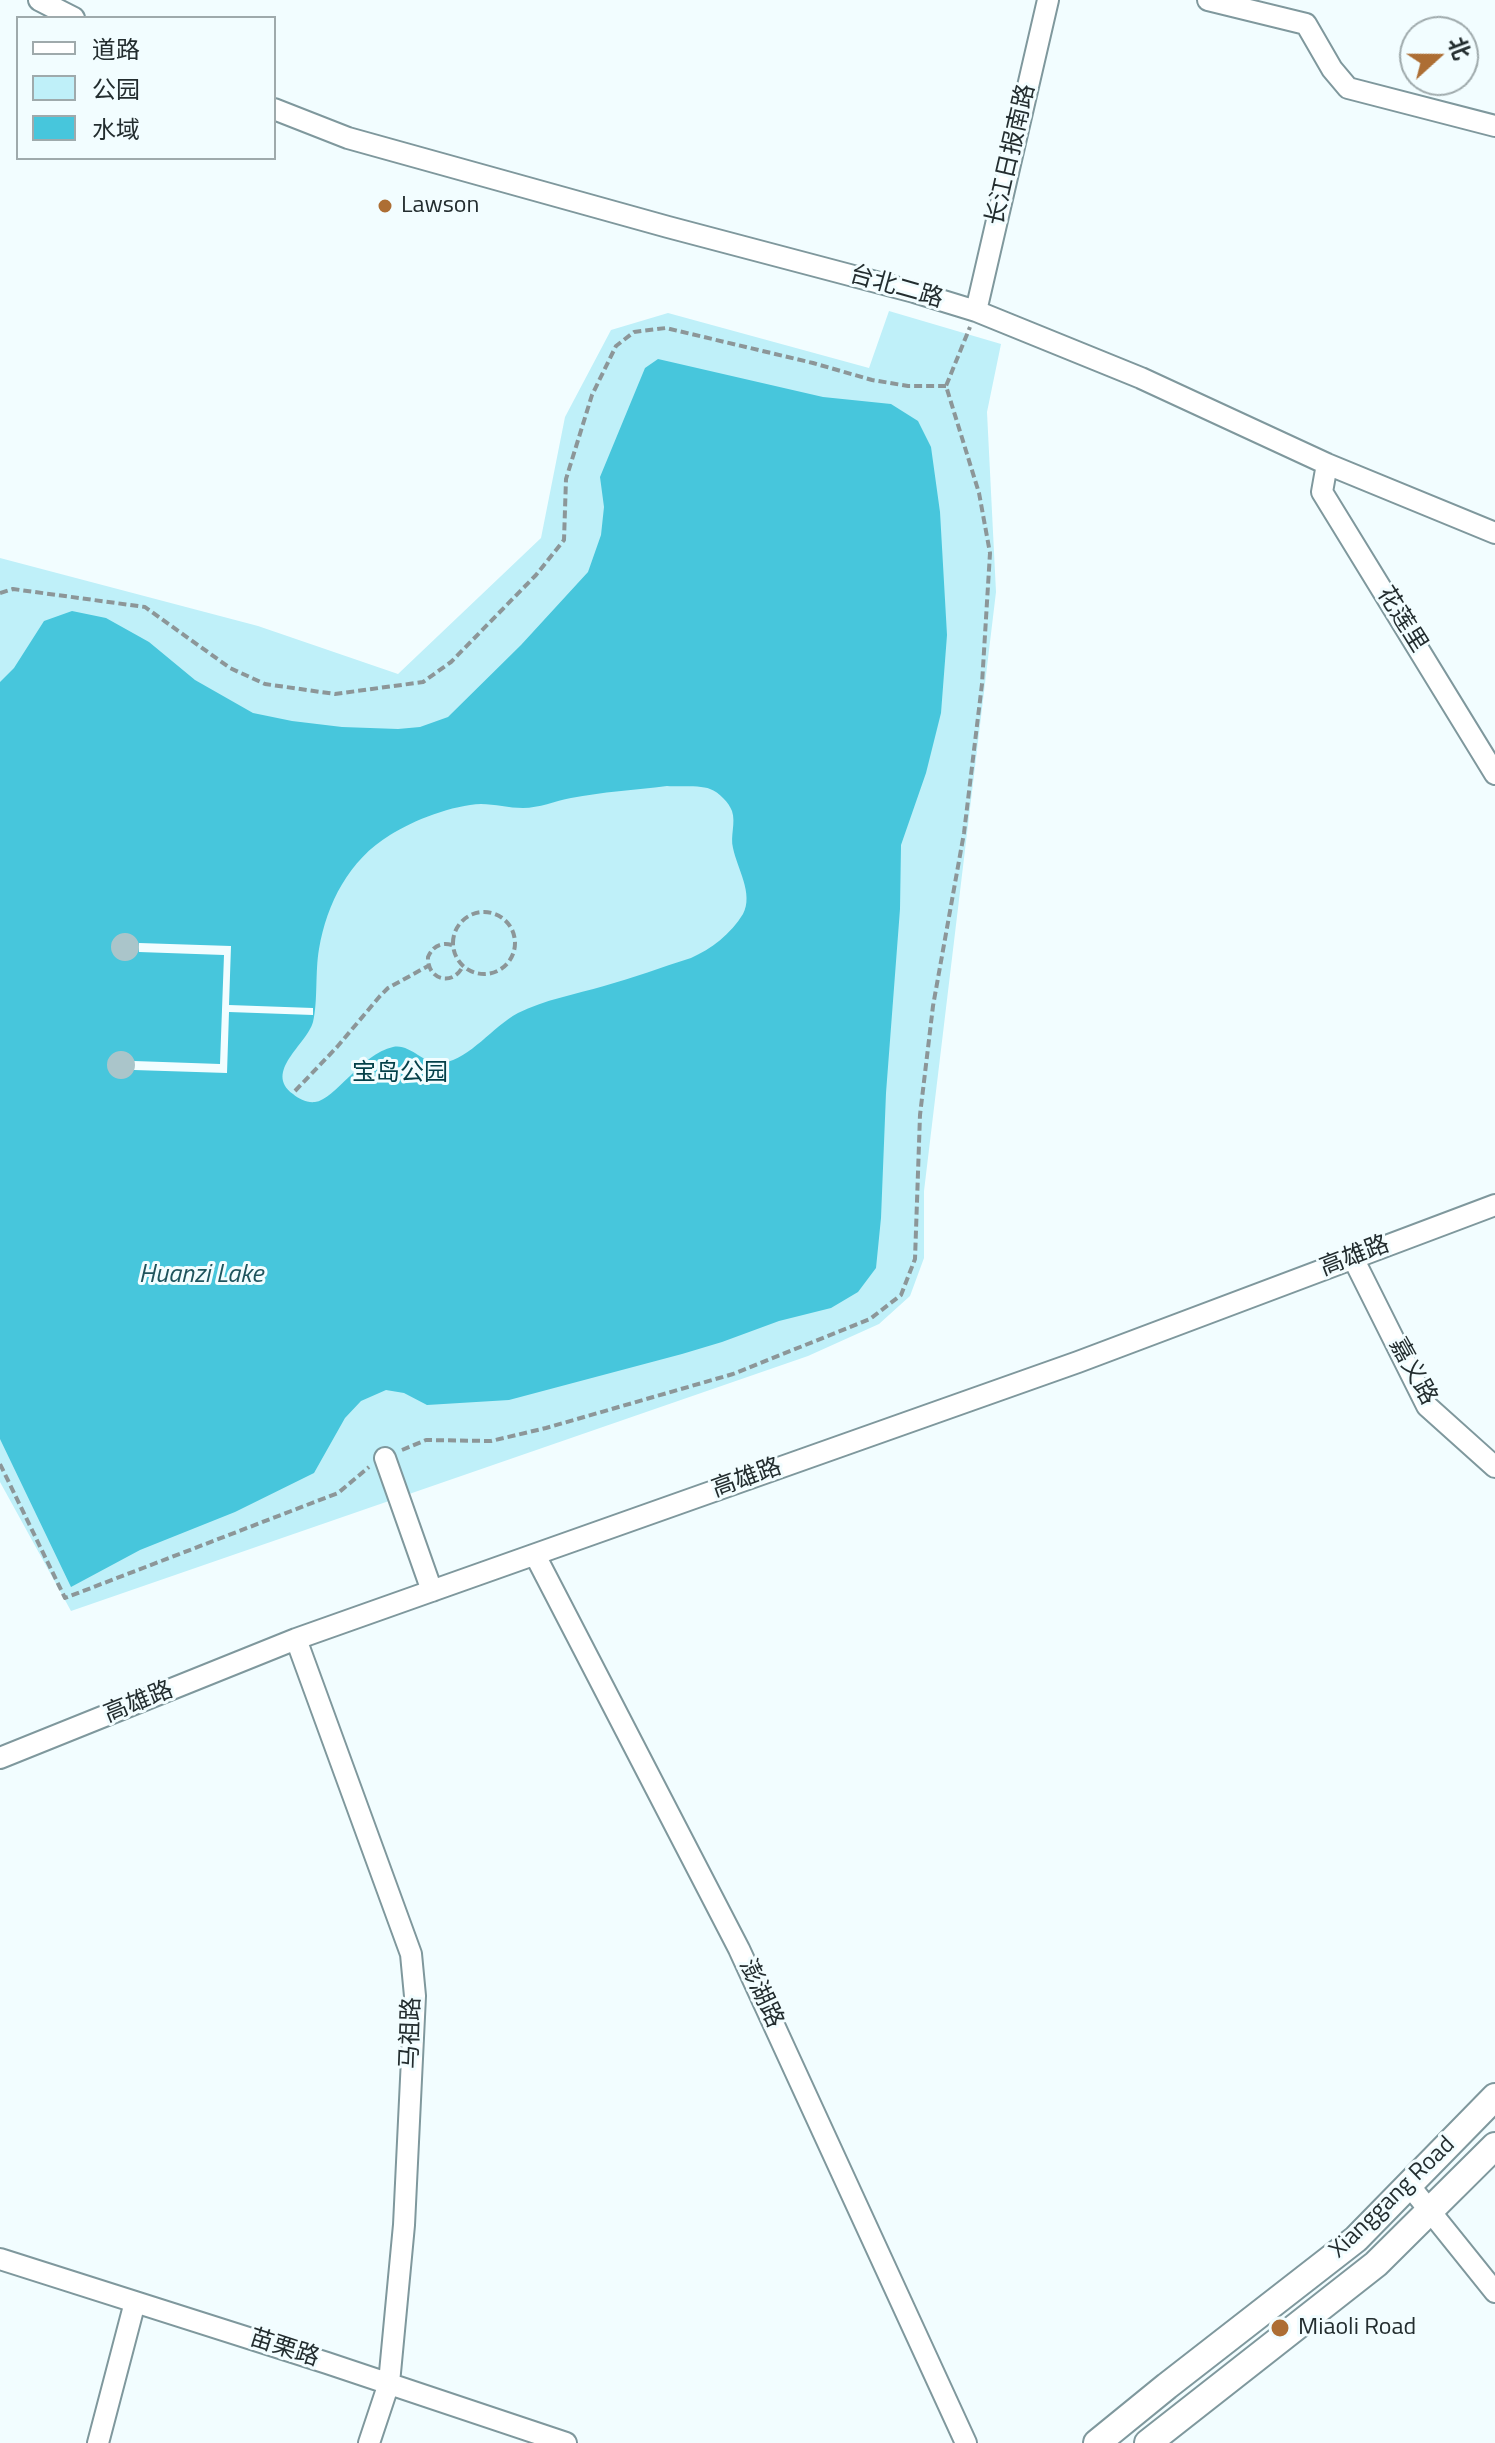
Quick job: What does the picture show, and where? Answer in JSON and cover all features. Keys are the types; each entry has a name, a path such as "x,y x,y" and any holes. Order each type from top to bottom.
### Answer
{"main road":[{"name":"Xianggang Road","path":"1097,2443 1356,2239 1495,2097"},
{"name":"Xianggang Road","path":"1148,2443 1376,2264 1495,2146"}],"street":[{"path":"39,0 70,16"},
{"name":"长江日报南路","path":"976,311 1048,0"},
{"path":"1208,0 1306,24 1332,69 1348,88 1495,126"},
{"name":"台北二路","path":"276,110 348,138 976,311 1141,378 1327,464 1495,533"},
{"name":"花莲里","path":"1327,464 1322,492 1495,774"},
{"name":"高雄路","path":"0,1758 296,1639 1078,1362 1495,1205"},
{"name":"嘉义路","path":"1353,1258 1427,1406 1495,1467"},
{"path":"385,1458 432,1591"},
{"name":"澎湖路","path":"535,1555 739,1949 966,2443"},
{"name":"马祖路","path":"296,1639 411,1954 415,1996 406,2194 389,2383 369,2443"},
{"path":"1409,2185 1495,2292"},
{"name":"苗栗路","path":"0,2259 566,2443"},
{"path":"98,2443 135,2302"}],"path":[{"path":"0,1464 65,1598 338,1493 364,1469 411,1445 426,1440 491,1441 733,1374 870,1319 901,1295 915,1259 920,1115 933,1006 964,833 982,684 990,553 979,493 946,386 976,311"},
{"path":"0,593 13,589 145,607 230,668 265,684 335,694 423,682 451,662 536,575 564,540 566,479 592,395 616,346 634,332 666,328 872,380 908,386 946,386"},
{"path":"477,913 497,915 511,929 515,948 506,965 489,974 479,974 463,966 452,945 459,924 477,913"},
{"path":"452,945 435,947 428,957 428,966 436,977 447,980 457,975 463,966"},
{"path":"295,1091 388,988 428,966"}],"green space":[{"name":"Huanzi Lake","path":"889,311 1001,344 987,412 996,592 924,1191 924,1258 910,1296 879,1324 808,1356 71,1611 0,1482 0,558 258,626 398,674 541,538 565,417 611,330 668,313 869,368"}],"water":[{"name":"Huanzi Lake","path":"658,359 823,397 891,404 918,421 931,447 940,512 947,635 941,713 926,773 901,845 900,909 876,1268 858,1292 831,1308 779,1321 682,1354 509,1400 427,1405 404,1393 386,1390 361,1401 345,1418 314,1473 235,1512 140,1550 71,1587 0,1439 0,682 14,668 44,621 72,611 106,618 149,642 195,680 253,713 342,727 398,729 420,727 448,717 521,645 588,572 601,535 604,507 600,477 645,368","holes":["667,786 710,789 723,798 732,811 732,843 747,898 743,914 720,940 691,958 528,1008 453,1060 430,1062 406,1048 393,1047 370,1058 331,1094 315,1102 303,1100 285,1085 285,1067 313,1022 318,958 334,899 352,870 376,845 410,824 458,807 481,804 529,808 583,796"]}],"pier":[{"path":"139,943 231,946 229,1005 313,1008 313,1015 229,1012 227,1073 134,1070 134,1061 220,1064 224,955 139,952"}],"building":[{"path":"125,933 135,937 139,947 135,957 125,961 115,957 111,947 115,937"},
{"path":"121,1051 131,1055 135,1065 131,1075 121,1079 111,1075 107,1065 111,1055"}],"place":[{"name":"Lawson","path":"385,206"},
{"name":"Miaoli Road","path":"1280,2328"}],"park label":[{"name":"宝岛公园","path":"400,1074"}]}
